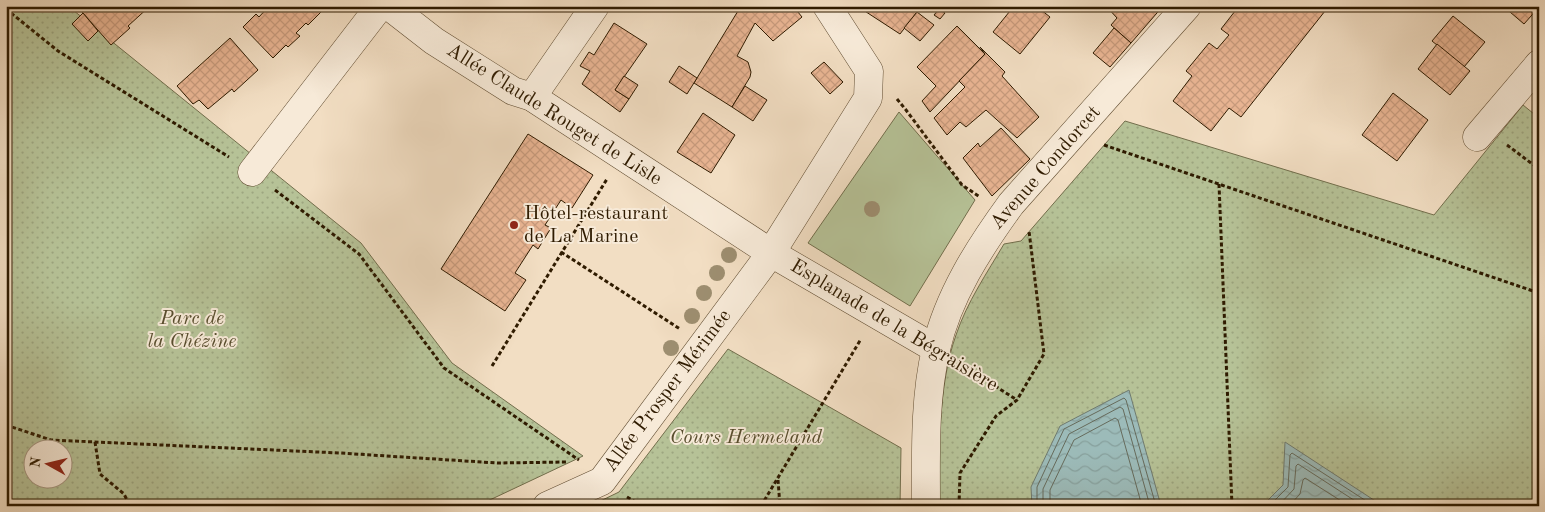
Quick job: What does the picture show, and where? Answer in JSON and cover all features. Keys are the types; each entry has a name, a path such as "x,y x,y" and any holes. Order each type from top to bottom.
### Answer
{"street":[{"path":"252,172 380,6"},
{"name":"Allée Claude Rouget de Lisle","path":"389,6 434,41 513,92 532,97 771,253"},
{"path":"532,97 595,6"},
{"path":"827,6 869,71"},
{"name":"Avenue Condorcet","path":"926,506 926,453 930,383 936,349 955,296 987,237 1012,204 1187,6"},
{"path":"1481,132 1539,64"},
{"name":"Allée Prosper Mérimée","path":"547,506 602,481 771,253 868,98 869,71"},
{"name":"Esplanade de la Bégraisière","path":"771,253 936,349"}],"path":[{"path":"6,9 58,51 252,172 358,254 444,368 581,462 497,463 340,453 51,440 6,425"},
{"path":"869,71 903,106 962,185 981,198 1012,204 1028,221 1044,354 1017,400 996,416 960,473 959,506"},
{"path":"1481,132 1539,169"},
{"path":"1104,144 1539,293"},
{"path":"492,366 608,177"},
{"path":"1219,184 1232,506"},
{"path":"561,252 683,331"},
{"path":"761,506 876,314"},
{"name":"Esplanade de la Bégraisière","path":"936,349 1017,400"},
{"path":"95,442 100,474 124,494 130,506"},
{"path":"778,480 780,506"}],"green space":[{"name":"Parc de la Chézine","path":"6,6 68,6 361,243 452,363 583,456 477,506 6,506"},
{"path":"1523,105 1539,118 1539,506 938,506 941,419 946,376 956,335 966,311 1004,244 1021,241 1125,121 1434,215"},
{"path":"899,112 975,200 910,306 808,243"},
{"name":"Cours Hermeland","path":"728,349 901,448 900,506 590,506 619,492"}],"water":[{"path":"1129,390 1161,506 1032,506 1031,487 1060,426"},
{"path":"1285,442 1383,506 1262,506 1283,485"}],"building":[{"path":"88,6 150,6 111,45 82,12"},
{"path":"269,6 319,6 323,10 308,25 306,23 296,33 300,36 288,47 286,45 273,58 243,27 256,14 259,17"},
{"path":"741,6 793,6 802,17 773,41 755,23 737,56 748,62 751,72 750,77 732,107 694,83"},
{"path":"857,6 910,6 917,12 900,34"},
{"path":"1014,6 1036,6 1050,17 1020,54 993,32"},
{"path":"1106,6 1163,6 1131,43 1111,25 1117,18"},
{"path":"1239,6 1249,8 1250,6 1329,6 1241,117 1229,108 1211,131 1173,101 1192,76 1186,71 1209,43 1217,49 1229,35 1221,29"},
{"path":"1503,6 1539,6 1539,7 1524,24"},
{"path":"939,9 945,13 940,19 934,15"},
{"path":"917,12 934,25 920,41 904,28"},
{"path":"83,13 98,31 88,41 72,24"},
{"path":"1453,16 1485,42 1464,67 1432,41"},
{"path":"614,23 647,44 615,90 629,99 620,112 582,84 590,71 580,66 589,52 594,55"},
{"path":"957,26 985,54 930,112 922,101 936,86 917,67"},
{"path":"1114,28 1131,43 1110,67 1093,53"},
{"path":"230,38 258,70 234,92 232,89 208,109 199,100 193,104 177,86"},
{"path":"1437,44 1470,71 1450,95 1418,69"},
{"path":"980,47 1005,72 1002,76 1039,117 1017,138 986,110 966,127 960,122 947,135 934,118 965,87 959,81 985,54"},
{"path":"824,62 843,82 830,94 811,73"},
{"path":"679,66 697,78 687,94 669,82"},
{"path":"624,76 638,85 629,99 615,90"},
{"path":"745,86 767,100 753,121 732,107"},
{"path":"1393,93 1428,120 1397,161 1362,135"},
{"path":"703,113 735,135 711,173 677,152"},
{"path":"1001,128 1030,159 992,196 963,158 978,143 980,147"},
{"path":"528,134 593,175 572,208 561,200 545,225 551,228 538,249 533,245 515,273 526,280 505,311 441,269"}],"place":[{"name":"Hôtel-restaurant de La Marine","path":"514,225"}]}
